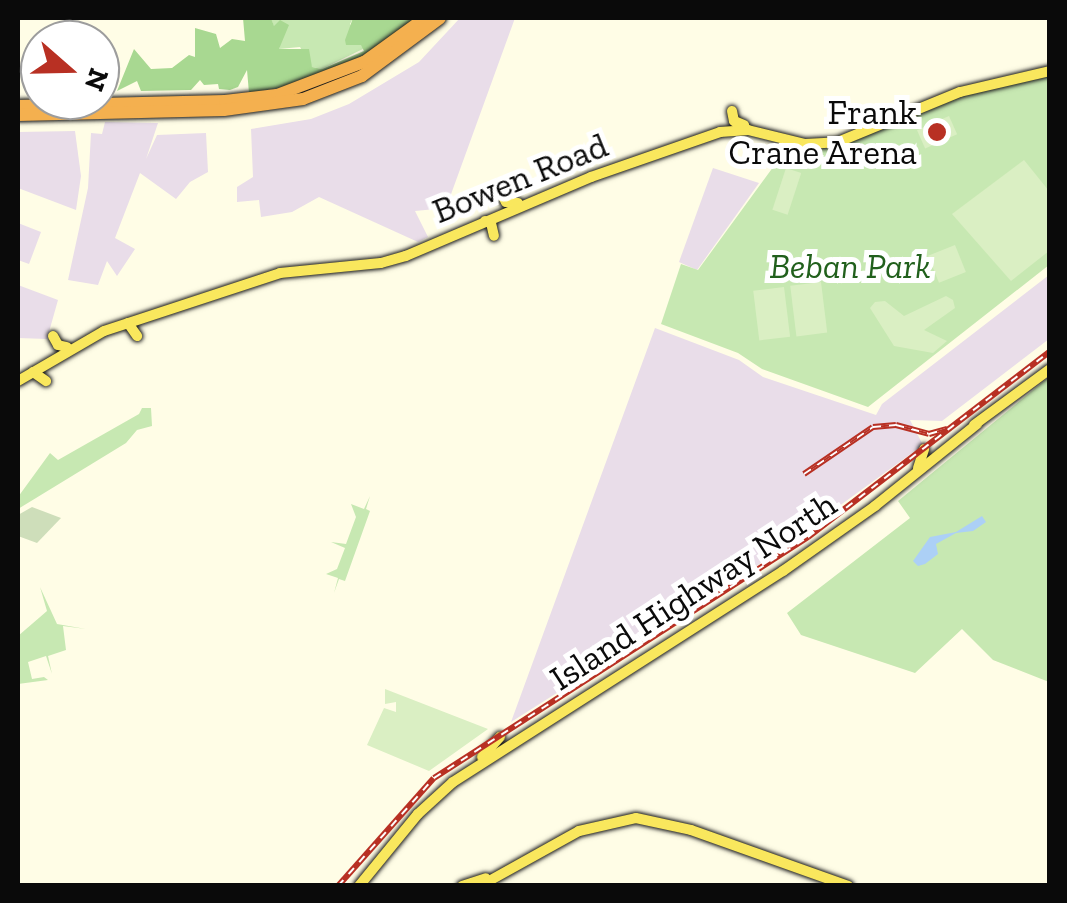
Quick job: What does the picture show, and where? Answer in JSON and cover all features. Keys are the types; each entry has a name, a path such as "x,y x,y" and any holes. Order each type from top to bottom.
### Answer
{"highway":[{"path":"18,106 234,100 278,95 364,62 425,18"},
{"path":"18,115 224,110 303,99 362,76 440,18"}],"main road":[{"name":"Bowen Road","path":"183,304 285,267 393,255 616,161 722,127 744,126 798,138 836,138 957,88 1050,68"},
{"name":"Bowen Road","path":"18,379 98,328 280,273 381,264 621,165 711,135 742,130 804,144 838,142 960,92 1050,68"},
{"path":"732,111 734,121 744,126"},
{"path":"711,135 720,144"},
{"path":"502,195 506,202 518,203"},
{"path":"484,221 491,222 494,236"},
{"name":"Bowen Road","path":"18,379 92,336 144,315"},
{"path":"123,325 137,336"},
{"path":"53,336 60,346 68,346"},
{"name":"Island Highway North","path":"870,507 1050,369"},
{"path":"33,372 46,380"},
{"name":"Island Highway North","path":"359,885 418,805 482,757 783,571 977,424"},
{"path":"918,468 924,449"},
{"path":"930,473 943,453"},
{"name":"Island Highway North","path":"359,885 446,787 545,720"},
{"path":"482,757 500,737"},
{"path":"404,830 418,805"},
{"path":"480,886 579,831 636,818 691,830 848,886"},
{"path":"462,886 515,868"}],"shaded area":[{"path":"460,18 515,18 446,208 415,211 428,237 418,242 319,197 292,212 261,217 259,200 237,202 237,187 253,177 251,129 311,119 349,104 419,62"},
{"path":"105,122 158,123 146,159 157,135 206,133 208,172 190,182 176,199 140,173 115,238 135,249 117,276 107,261 98,285 68,280 88,188 91,133 102,134"},
{"path":"75,131 81,176 76,210 18,188 18,132"},
{"path":"713,168 759,183 697,270 679,262"},
{"path":"18,223 41,232 29,264 18,260"},
{"path":"1049,275 1049,339 942,421 910,420 923,445 754,568 511,722 655,328 739,360 763,377 876,415 882,404"},
{"path":"18,285 58,300 47,339 18,338"}],"green space":[{"path":"243,18 271,18 274,26 280,20 289,25 279,49 309,49 312,67 322,69 364,51 361,45 346,45 353,18 417,18 353,63 290,86 249,93 247,70 238,87 230,90 219,89 218,84 204,85 200,80 191,90 141,91 137,81 120,90 134,49 151,69 172,68 189,55 195,57 195,28 216,34 220,48 232,39 245,41"},
{"path":"271,18 353,18 350,24 365,48 322,69 312,67 300,47 279,49 283,32 274,27"},
{"name":"Beban Park","path":"1049,73 1049,265 868,407 762,369 738,353 661,324 681,264 698,270 790,144 835,144 868,135 953,96"},
{"name":"Frank Crane Arena","path":"949,116 957,134 925,149 917,130"},
{"path":"1024,160 1049,191 1049,251 1011,281 952,214"},
{"path":"786,168 801,173 788,215 772,210"},
{"path":"955,245 966,272 939,283 928,256"},
{"path":"821,282 827,333 796,336 790,286"},
{"path":"784,287 790,337 759,340 753,291"},
{"path":"946,296 953,300 955,308 924,330 947,341 933,353 894,346 870,308 875,302 885,301 904,316"},
{"path":"1049,377 1049,682 993,660 962,629 915,673 801,635 787,613 910,518 898,501"},
{"path":"142,408 151,408 152,426 137,430 126,443 18,509 18,497 50,453 58,460 139,414"},
{"path":"370,496 366,509 370,511 345,581 339,579 334,593 338,578 326,574 337,569 345,548 331,542 346,544 356,517 351,504 364,509"},
{"path":"32,507 61,518 37,543 18,536 18,515"},
{"path":"40,587 57,624 86,629 63,626 66,650 48,656 52,674 46,656 28,662 32,679 48,680 18,684 18,636 47,611"},
{"path":"385,689 488,729 429,771 367,745 384,708 396,712 396,702 385,704"}],"water":[{"path":"982,516 986,522 973,531 956,533 936,544 938,554 925,564 918,566 913,561 930,537 956,532"}],"railway":[{"path":"338,886 434,778 808,537 1050,351"},
{"path":"804,474 873,427 896,425 929,434 947,429"}],"place":[{"name":"Frank Crane Arena","path":"937,132"}]}
